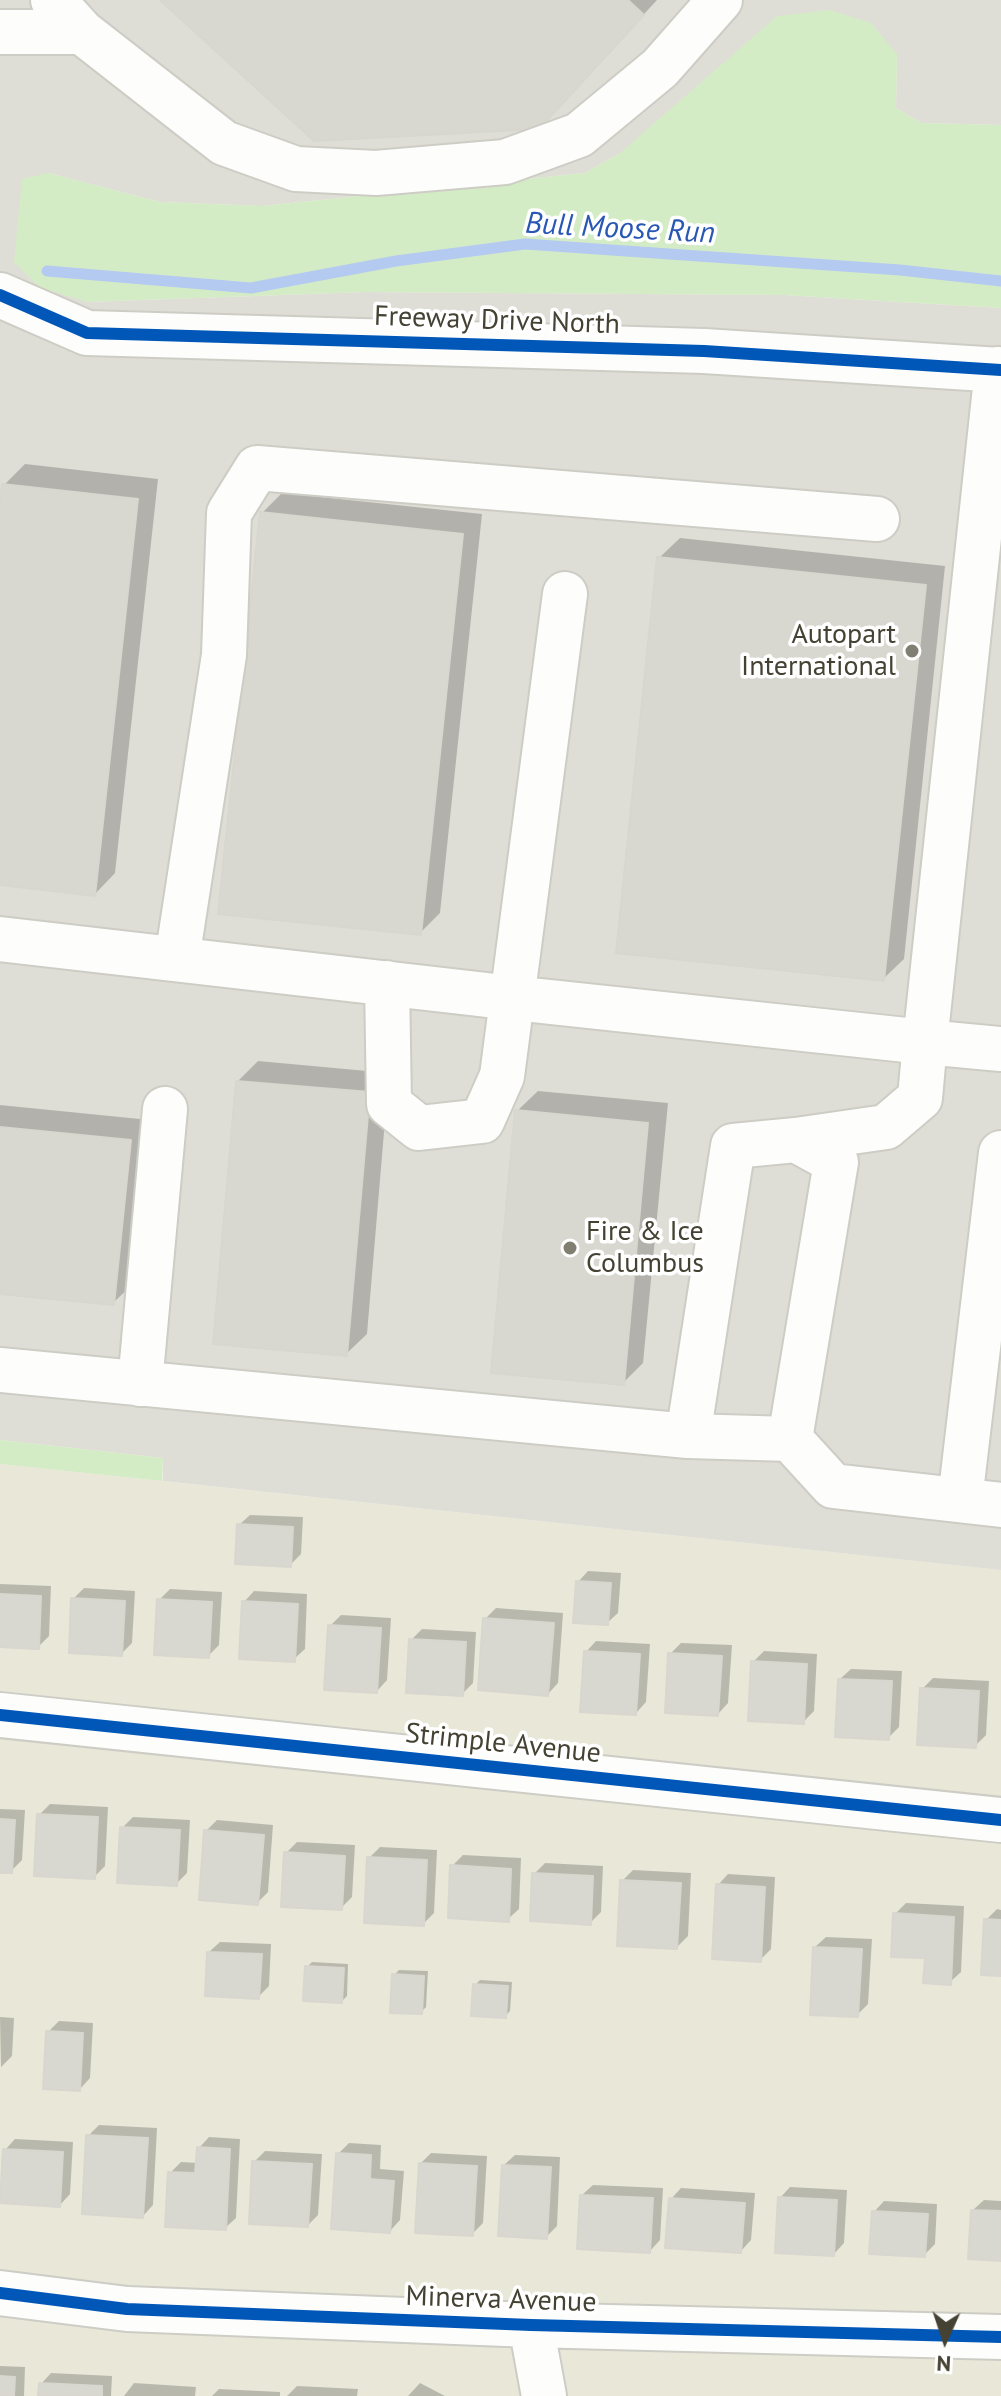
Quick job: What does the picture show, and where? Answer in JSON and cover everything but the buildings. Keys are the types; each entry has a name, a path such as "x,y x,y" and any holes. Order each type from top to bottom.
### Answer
{"street":[{"path":"0,32 68,16 224,143 296,169 376,173 505,162 579,135 660,68 720,0"},
{"name":"Freeway Drive North","path":"0,295 87,333 704,351 999,370"},
{"path":"688,1436 733,1146 886,1127 920,1098 999,370"},
{"path":"177,959 224,655 229,513 257,468 877,519"},
{"path":"387,983 389,1104 419,1128 482,1121 502,1076 565,594"},
{"path":"0,939 513,998 1001,1049"},
{"path":"140,1384 165,1109"},
{"path":"790,1439 836,1162 796,1140"},
{"path":"0,1370 688,1436 790,1439 833,1486 981,1502 1001,1153"},
{"name":"Strimple Avenue","path":"0,1715 1001,1820"},
{"name":"Minerva Avenue","path":"0,2293 127,2309 531,2325 1001,2337"},
{"path":"531,2325 544,2396"}],"shaded area":[{"path":"0,0 1001,0 1001,125 921,123 896,108 897,54 620,153 585,173 262,206 160,202 48,173 87,302 365,292 784,295 1001,308 1001,1570 163,1481 163,1458 0,1440"},
{"path":"0,1464 1001,1570 1001,2396 0,2396"}],"green space":[{"path":"830,10 871,23 897,54 896,108 921,123 1001,125 1001,308 784,295 365,292 87,302 39,287 14,262 22,179 48,173 160,202 262,206 585,173 620,153 777,16"},
{"path":"0,1440 163,1458 162,1481 0,1464"}],"waterway":[{"name":"Bull Moose Run","path":"47,271 251,288 396,261 525,244 900,270 1001,281"}],"cycle path":[{"path":"0,295 87,333 704,351 1001,370"},
{"path":"0,1715 1001,1820"},
{"path":"0,2293 127,2309 531,2325 1001,2337"}],"place":[{"name":"Autopart International","path":"912,651"},
{"name":"Fire & Ice Columbus","path":"570,1248"}]}
